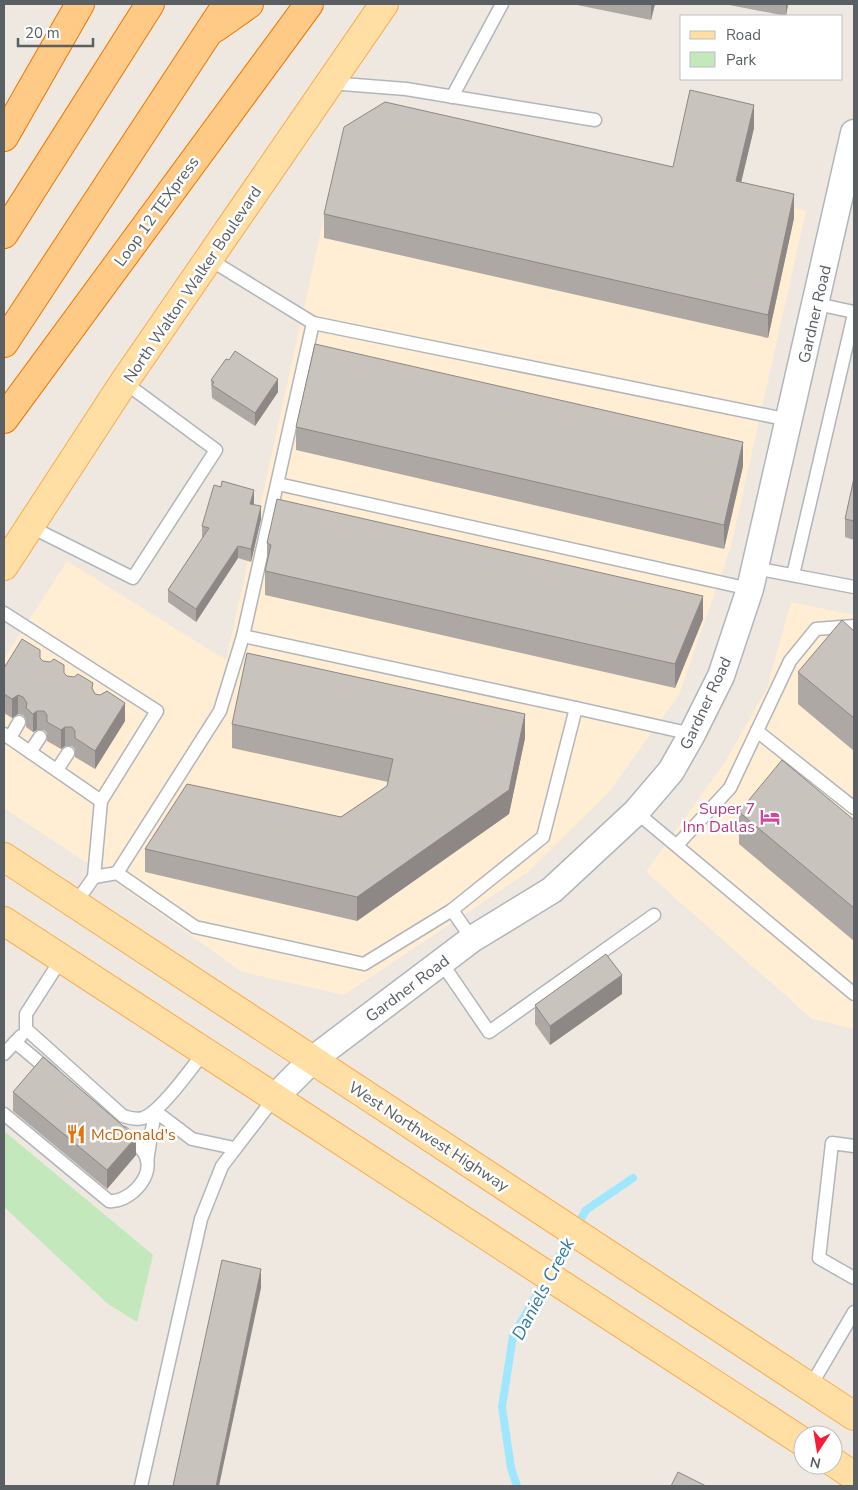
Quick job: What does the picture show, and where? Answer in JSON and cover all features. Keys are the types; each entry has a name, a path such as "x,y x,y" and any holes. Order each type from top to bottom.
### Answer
{"highway":[{"path":"4,137 80,4"},
{"path":"4,234 150,4"},
{"path":"4,343 204,36 227,4"},
{"path":"204,36 250,4"},
{"name":"Loop 12 TEXpress","path":"4,419 308,4"}],"main road":[{"name":"North Walton Walker Boulevard","path":"4,566 124,382 384,4"},
{"name":"West Northwest Highway","path":"4,857 854,1416"},
{"path":"4,921 793,1435"}],"street":[{"name":"Gardner Road","path":"275,1097 312,1060 441,962 472,939 552,890 636,812 671,771 721,676 753,579 817,304 849,183 854,133"}],"lane":[{"path":"452,97 502,4"},
{"path":"330,83 406,89 596,120"},
{"path":"209,259 313,323 789,420"},
{"path":"793,575 854,313 817,304"},
{"path":"94,877 118,872 220,711 243,636 313,323"},
{"path":"29,526 133,578 216,450 124,382"},
{"path":"278,484 753,579 793,575 854,587"},
{"path":"4,613 60,654 111,687 157,710 101,801 94,877 75,904"},
{"path":"678,844 730,788 790,661 816,629 854,626"},
{"path":"243,636 692,734"},
{"path":"118,872 195,927 364,964 452,910 543,837 576,708"},
{"path":"19,722 7,736 101,801"},
{"path":"757,731 854,808"},
{"path":"30,752 40,737"},
{"path":"56,770 68,753"},
{"path":"636,812 678,844 854,994"},
{"path":"452,910 472,939"},
{"path":"441,962 489,1032 654,915"},
{"path":"4,1054 26,1030 26,1014 62,958"},
{"path":"26,1030 123,1116 129,1119 142,1119 155,1111 205,1051"},
{"path":"16,1042 60,1080"},
{"path":"141,1486 201,1219 222,1166 275,1097"},
{"path":"155,1111 192,1139 234,1148"},
{"path":"4,1114 109,1201 118,1202 137,1190 146,1173 155,1111"},
{"path":"113,1124 142,1149 148,1161"},
{"path":"854,1146 832,1143 819,1258 854,1278"},
{"path":"810,1387 854,1312"}],"shaded area":[{"path":"383,113 806,211 731,546 679,695 608,793 528,872 344,995 242,972 98,870 4,808 4,659 67,561 226,660 341,140"},
{"name":"Super 7 Inn Dallas","path":"791,602 854,615 854,1029 812,1019 646,872 725,762 767,688"}],"green space":[{"path":"4,1131 153,1255 137,1322 108,1304 4,1207"}],"building":[{"path":"690,90 754,105 736,181 794,194 768,315 324,214 344,127 385,102 673,167"},
{"path":"315,344 743,442 724,525 296,427"},
{"path":"235,351 278,379 255,413 212,385 214,382 211,380 226,359 229,360"},
{"path":"854,478 854,521 845,519"},
{"path":"222,481 254,490 250,504 261,506 251,549 238,546 196,609 168,590 209,528 202,526 214,485 221,487"},
{"path":"277,499 703,596 675,664 265,571 271,545 267,543"},
{"path":"842,620 854,631 854,718 798,672"},
{"path":"22,639 40,650 40,658 43,661 50,662 54,659 64,665 64,673 67,676 74,677 78,674 93,683 92,688 95,694 100,695 107,691 125,703 95,751 75,738 75,731 72,727 65,727 61,730 47,722 47,715 44,711 37,711 33,714 26,708 27,703 23,697 18,695 12,699 4,694 4,668"},
{"path":"247,653 525,714 509,790 357,897 145,849 187,784 341,817 387,786 393,759 232,724"},
{"path":"782,760 854,820 854,908 739,812"},
{"path":"606,954 622,975 550,1026 535,1005"},
{"path":"43,1057 136,1137 107,1170 13,1092"},
{"path":"222,1260 261,1269 216,1486 173,1486"},
{"path":"678,1472 706,1486 671,1486"}],"waterway":[{"name":"Daniels Creek","path":"517,1486 511,1468 502,1407 513,1336 586,1210 633,1178"}],"place":[{"name":"Super 7 Inn Dallas","path":"770,817"},
{"name":"McDonald's","path":"76,1134"}]}
